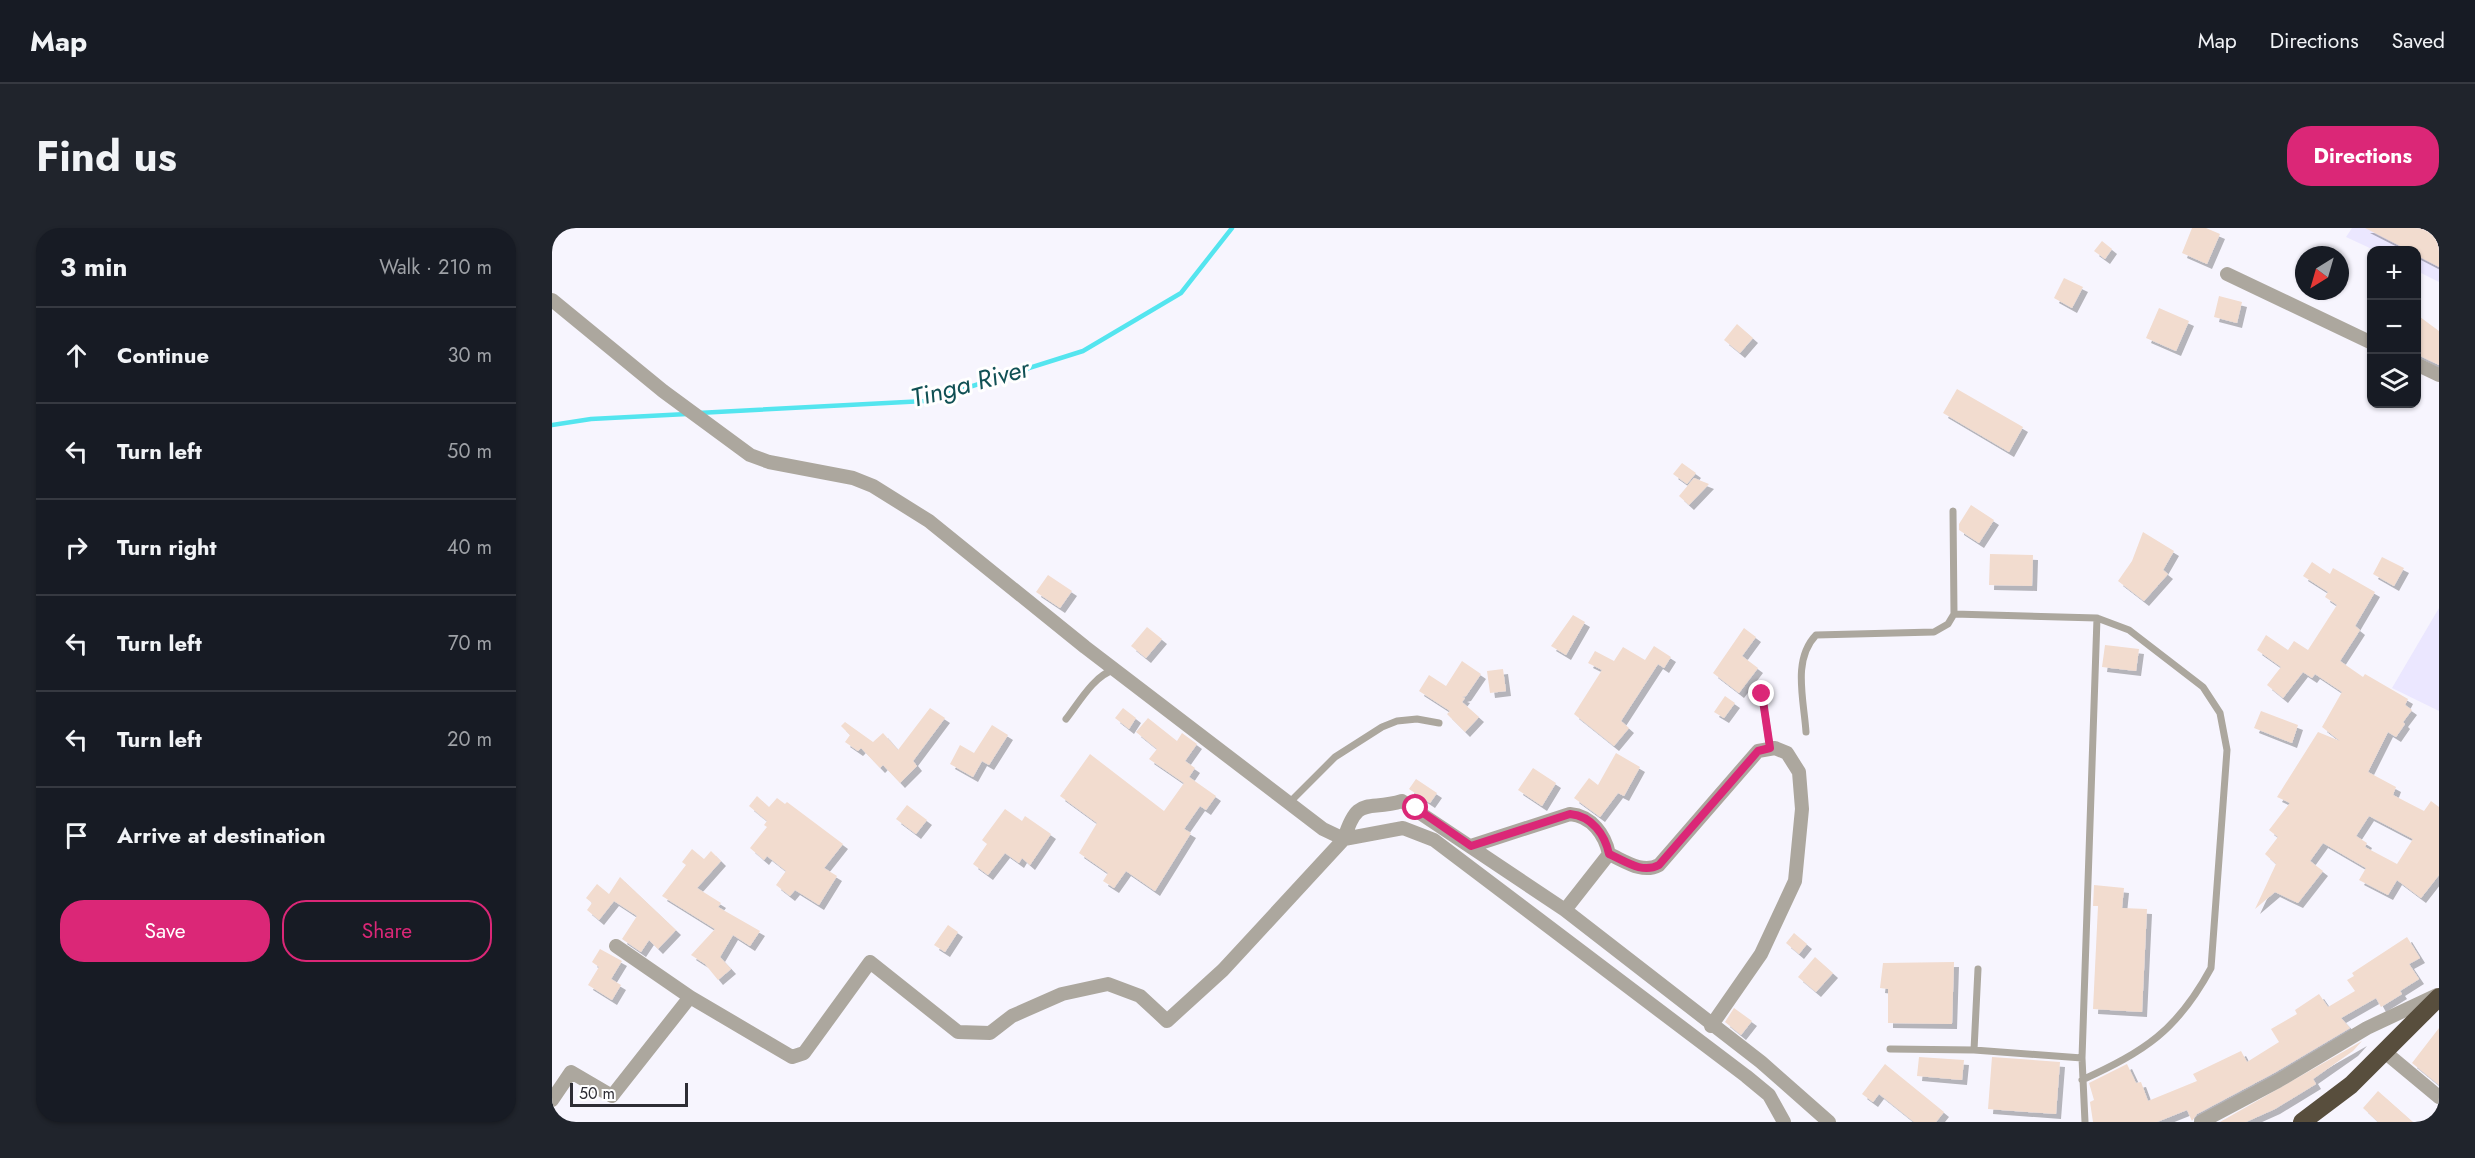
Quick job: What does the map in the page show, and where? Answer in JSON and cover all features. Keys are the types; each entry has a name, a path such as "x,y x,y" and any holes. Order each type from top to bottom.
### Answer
{"highway":[{"path":"2302,1122 2351,1085 2439,996"}],"street":[{"path":"2226,274 2367,341"},
{"path":"552,300 663,391 750,455 769,462 828,471 873,486 928,521 1116,670 1323,828 1344,839 1403,828 1434,840 1746,1076 1769,1095 1784,1122"},
{"path":"2421,366 2439,375"},
{"path":"1609,854 1640,868 1651,870 1659,865 1758,751 1770,748 1787,753 1799,772 1802,809 1795,881 1761,954 1711,1026"},
{"path":"616,946 690,997 792,1058 804,1053 870,962 958,1032 990,1033 1012,1016 1062,994 1108,984 1140,996 1167,1021 1223,970 1344,839 1350,821 1366,805 1390,805 1402,801 1565,910 1711,1026 1761,1062 1829,1122"},
{"path":"1471,846 1570,814 1580,815 1592,824 1605,838 1609,854"},
{"path":"1565,910 1609,854"},
{"path":"2201,1122 2367,1028 2439,996"},
{"path":"552,1100 571,1072 612,1096 690,997"},
{"path":"2385,1053 2439,1097"}],"lane":[{"path":"1806,732 1801,657 1807,645 1816,635 1934,632 1948,624 1954,614 1953,511"},
{"path":"1954,614 2097,618 2129,630 2203,687 2220,712 2227,750 2211,968 2198,993 2158,1039 2132,1057 2082,1080"},
{"path":"2085,1122 2082,1058 2097,618"},
{"path":"1066,719 1095,682 1108,672 1116,670"},
{"path":"1762,694 1770,748"},
{"path":"1290,802 1335,758 1382,727 1397,721 1417,719 1439,723"},
{"path":"1974,1050 1978,969"},
{"path":"1890,1049 1974,1050 2082,1058"}],"shaded area":[{"path":"2352,228 2439,228 2439,282 2421,273 2421,246 2367,247 2346,237"},
{"path":"2439,608 2439,711 2392,688"}],"building":[{"path":"2192,228 2206,228 2220,234 2207,264 2182,253"},
{"path":"2365,228 2439,228 2439,267 2421,258 2421,246 2400,246"},
{"path":"2102,241 2112,249 2105,259 2094,251"},
{"path":"2064,278 2083,287 2072,308 2054,298"},
{"path":"2219,296 2242,302 2237,323 2214,317"},
{"path":"2159,308 2189,321 2176,351 2146,338"},
{"path":"2421,318 2439,331 2439,365 2421,356"},
{"path":"1737,324 1753,338 1740,353 1724,340"},
{"path":"1957,389 2023,427 2009,452 1943,413"},
{"path":"1682,463 1696,473 1687,484 1673,474"},
{"path":"1694,478 1709,484 1689,505 1679,496"},
{"path":"1971,505 1994,520 1979,543 1959,530 1959,524"},
{"path":"2143,532 2174,551 2163,570 2168,574 2144,601 2118,581 2132,561"},
{"path":"1990,554 2033,555 2032,586 1989,585"},
{"path":"2382,557 2404,568 2394,586 2373,574"},
{"path":"2312,562 2330,574 2333,568 2375,592 2355,626 2360,630 2340,661 2363,677 2365,674 2408,699 2405,705 2412,710 2396,737 2388,732 2368,772 2396,787 2393,795 2424,811 2431,801 2439,807 2439,875 2421,898 2397,880 2388,895 2359,880 2366,868 2323,843 2310,861 2323,871 2298,903 2275,892 2255,909 2276,864 2265,854 2278,837 2269,830 2290,803 2277,797 2318,732 2340,741 2322,727 2342,692 2315,674 2312,678 2303,672 2283,698 2267,685 2281,667 2257,650 2266,635 2288,650 2294,641 2308,650 2337,605 2325,597 2328,592 2303,576","holes":["2369,816 2413,839 2397,864 2365,847 2367,843 2356,836"]},
{"path":"1048,575 1072,591 1060,608 1036,592"},
{"path":"1573,615 1585,622 1566,655 1551,646"},
{"path":"1147,627 1162,639 1146,658 1131,646"},
{"path":"1744,628 1756,637 1742,656 1758,668 1739,693 1713,673"},
{"path":"2105,645 2139,649 2136,671 2102,667"},
{"path":"1654,646 1671,657 1664,668 1658,664 1621,721 1629,728 1614,746 1574,714 1602,670 1588,663 1595,651 1614,661 1623,647 1645,660"},
{"path":"1462,661 1481,674 1466,696 1462,697 1465,698 1462,702 1479,717 1465,732 1447,714 1450,711 1419,691 1429,675 1446,686"},
{"path":"1503,669 1506,691 1490,693 1487,671"},
{"path":"1725,696 1735,703 1724,718 1714,712"},
{"path":"930,708 945,718 913,761 917,766 900,783 883,765 880,768 861,748 858,751 845,742 850,735 841,726 845,722 873,742 883,733 898,750"},
{"path":"1123,708 1136,718 1129,729 1115,718"},
{"path":"2261,711 2298,725 2292,743 2254,728"},
{"path":"1148,718 1177,741 1182,733 1197,744 1185,761 1195,768 1189,777 1216,796 1206,810 1200,806 1184,829 1191,833 1155,891 1126,871 1114,888 1103,881 1108,873 1079,853 1097,823 1060,796 1090,754 1164,811 1184,783 1149,759 1157,749 1136,732"},
{"path":"992,725 1008,735 989,765 982,761 973,777 950,764 960,745 974,753"},
{"path":"1616,753 1640,767 1624,796 1618,793 1600,817 1574,798 1589,778 1598,785"},
{"path":"1533,768 1556,783 1542,806 1518,790"},
{"path":"1416,779 1437,793 1430,803 1409,789"},
{"path":"757,796 769,807 777,798 785,804 787,802 843,844 824,868 837,876 819,905 795,890 790,896 776,885 786,871 767,856 764,860 750,848 767,827 764,825 767,821 749,806"},
{"path":"907,805 927,820 916,834 896,819"},
{"path":"1005,809 1022,821 1025,816 1051,834 1030,865 1022,858 1019,863 1005,853 988,875 973,864 987,844 982,840"},
{"path":"692,849 704,859 711,851 721,861 697,888 721,903 718,907 760,931 750,946 733,935 720,957 731,969 718,980 705,964 691,955 715,929 662,896 686,865 682,862"},
{"path":"620,877 676,930 658,949 649,940 641,952 622,939 637,916 614,901 599,920 587,910 592,903 586,898 597,884 609,894"},
{"path":"2094,885 2124,888 2122,908 2147,909 2142,1012 2093,1009 2098,906 2093,906"},
{"path":"948,925 958,932 945,952 934,945"},
{"path":"1794,933 1807,944 1799,954 1786,943"},
{"path":"2407,937 2420,958 2409,964 2419,979 2400,991 2402,994 2381,1007 2376,998 2341,1018 2350,1028 2274,1073 2197,1114 2192,1121 2187,1110 2157,1122 2093,1122 2090,1102 2094,1100 2089,1083 2127,1064 2136,1083 2141,1082 2148,1101 2197,1081 2193,1074 2241,1051 2247,1062 2279,1042 2271,1029 2297,1014 2295,1010 2319,994 2328,1007 2355,991 2347,980 2354,976 2352,973"},
{"path":"600,949 622,961 611,979 621,985 612,1000 588,985 599,967 592,962"},
{"path":"1815,957 1833,973 1816,992 1798,977"},
{"path":"1954,962 1952,1024 1888,1023 1888,989 1880,988 1883,963"},
{"path":"1734,1008 1752,1021 1741,1035 1725,1022"},
{"path":"2439,1028 2439,1085 2412,1063"},
{"path":"2362,1041 2353,1051 2313,1079 2316,1084 2275,1109 2246,1122 2220,1122"},
{"path":"1919,1057 1964,1060 1962,1080 1917,1076"},
{"path":"1992,1057 2060,1062 2056,1114 1988,1109"},
{"path":"1885,1064 1944,1112 1936,1122 1914,1122 1879,1094 1873,1102 1862,1094"},
{"path":"2378,1091 2413,1122 2378,1122 2363,1108"}],"waterway":[{"name":"Tinga River","path":"698,413 925,401 1083,351 1181,293 1232,228"},
{"name":"Tinga River","path":"552,425 591,419 687,414"}],"route":[{"path":"1416,808 1471,846 1570,814 1580,815 1605,838 1609,854 1640,868 1651,870 1659,865 1758,751 1770,748 1762,694"}]}
